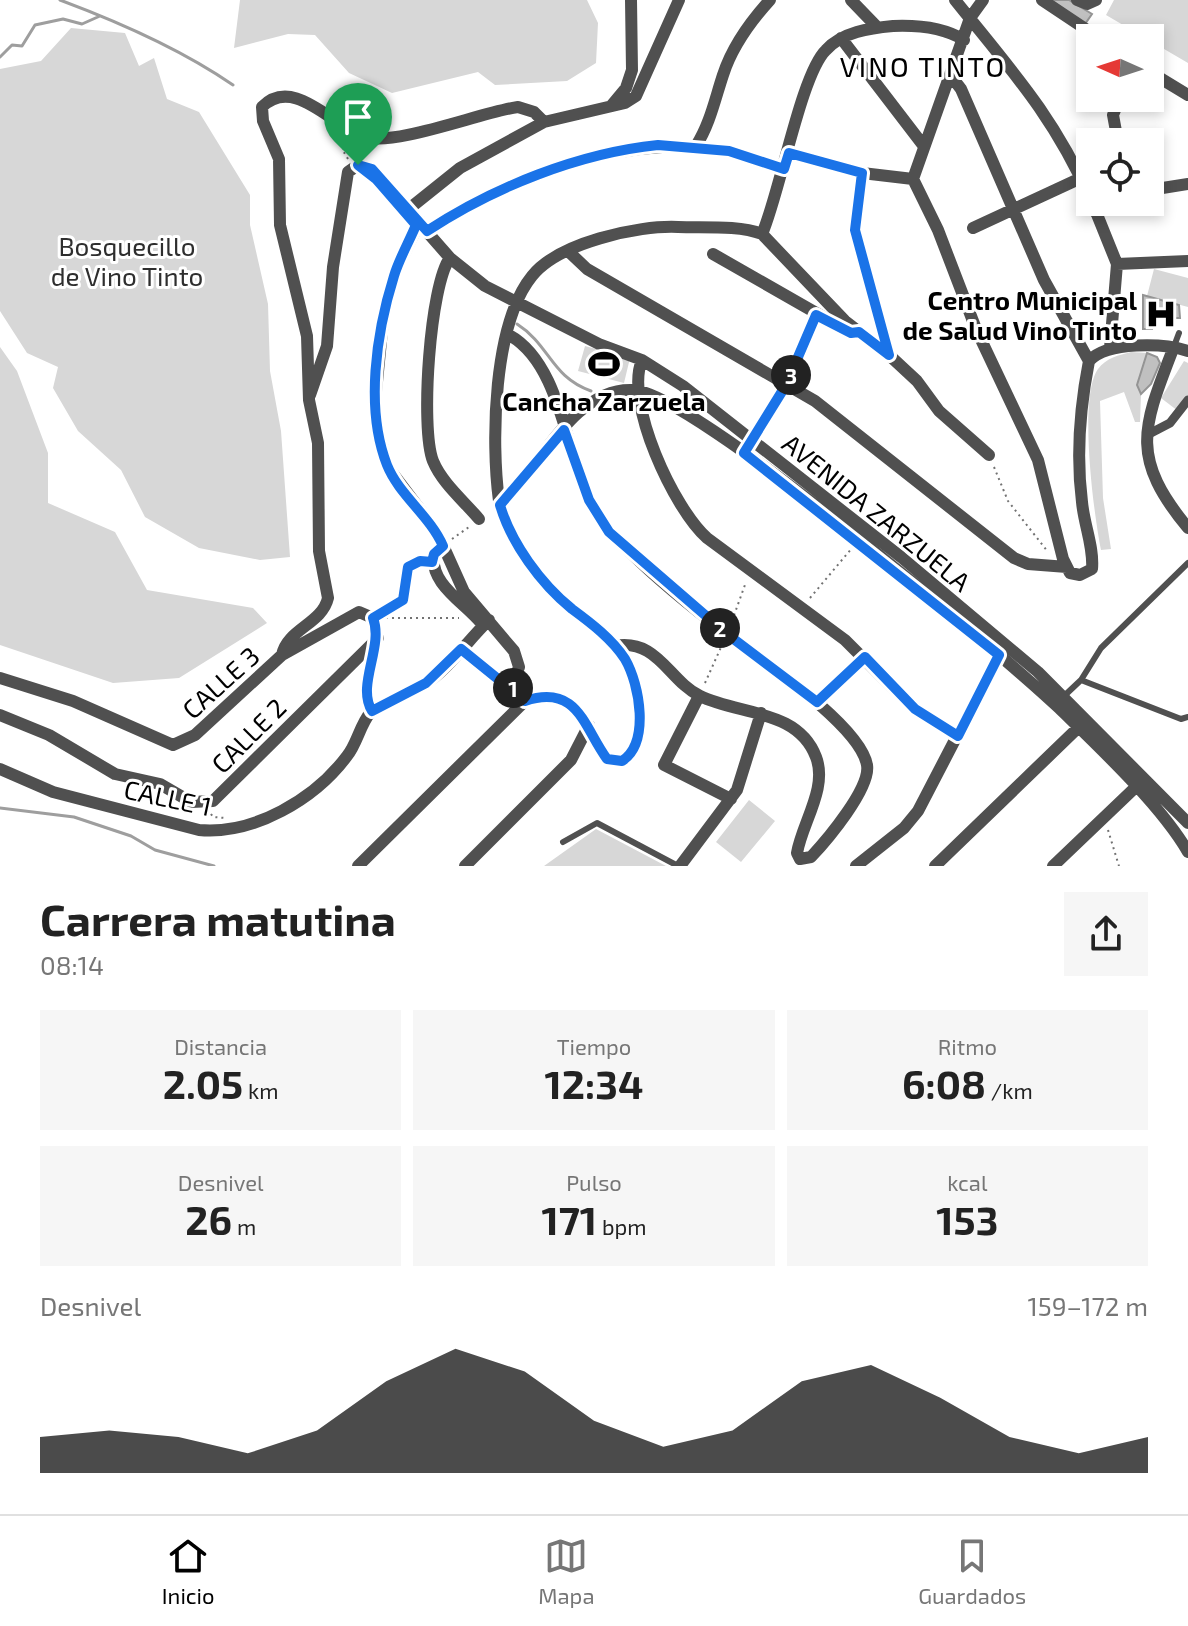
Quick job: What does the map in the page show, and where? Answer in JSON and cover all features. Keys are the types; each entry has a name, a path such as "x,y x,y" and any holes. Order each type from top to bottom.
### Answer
{"street":[{"path":"611,107 626,88 632,70 631,0"},
{"path":"410,208 460,168 544,122 625,103 642,87 679,0"},
{"path":"486,623 455,578 443,546 388,467 376,422 383,321 394,275 421,225 520,181 641,147 696,146 704,133 736,45 770,0"},
{"path":"851,0 877,27"},
{"path":"955,0 1042,106 1076,169"},
{"path":"951,76 961,89 1044,280 1089,361 1080,453 1082,503 1093,556 1092,569 1085,573 1070,573 1065,563 1038,460 976,329 938,230 913,179 970,18 983,0"},
{"path":"1042,0 1078,24"},
{"path":"1077,0 1087,4 1096,0"},
{"path":"762,234 817,63 828,47 841,38 877,27 914,25 964,40"},
{"path":"841,38 923,145"},
{"path":"1164,80 1188,95"},
{"path":"282,655 284,645 318,618 328,598 319,551 318,432 309,400 307,336 280,225 280,166 261,110 275,98 295,98 365,137 409,133 518,107 534,112 544,122"},
{"path":"354,167 376,179 421,225"},
{"path":"309,400 327,346 333,267 354,167"},
{"path":"354,167 372,169 410,208 448,260 513,320"},
{"path":"889,355 855,230 862,173 913,179"},
{"path":"973,228 1076,180"},
{"path":"1164,188 1188,184"},
{"path":"1098,216 1117,264 1110,348"},
{"path":"358,866 525,701 550,698 566,702 589,725 607,759 622,761 635,749 639,718 635,687 625,660 614,646 570,607 529,560 506,526 500,505 496,394 518,303 523,289 541,266 619,233 647,227 762,234 859,332 917,381 939,411 989,455"},
{"path":"569,252 587,269 836,416 1014,558 1028,564 1065,563"},
{"path":"713,254 816,315 851,333 859,332"},
{"path":"448,260 429,355 426,437 438,470 479,519"},
{"name":"AVENIDA ZARZUELA","path":"448,260 493,292 599,344 642,360 703,399 901,557 1038,672 1060,702"},
{"path":"1117,264 1188,261"},
{"path":"509,335 524,344 542,367 589,500 609,532 727,634 817,702 865,759 867,773 850,808 821,846 806,859 800,859 797,853 819,780 817,759 791,726 761,713 699,696 656,655 631,645 614,646"},
{"path":"1089,361 1110,348 1188,351"},
{"path":"1173,349 1151,403 1147,435 1155,479 1188,528"},
{"path":"642,360 637,390 668,479 691,521 707,538 865,657 894,689"},
{"path":"744,453 786,385"},
{"path":"500,505 586,405 637,390"},
{"name":"AVENIDA ZARZUELA","path":"637,390 683,411 744,453 858,541 1060,702 1145,778 1188,823"},
{"path":"1147,435 1164,427 1188,400"},
{"path":"443,546 434,554 432,562 444,587 514,651 519,667 512,687"},
{"name":"CALLE 3","path":"0,678 73,701 173,745 195,735 282,655 352,613 366,613 373,618"},
{"path":"373,618 378,638 369,680 368,705 372,711 426,683 486,623"},
{"name":"CALLE 2","path":"0,715 49,735 115,774 160,784 191,802 213,801 378,638"},
{"path":"461,649 512,687 525,701"},
{"path":"856,866 904,828 918,811 999,655"},
{"path":"699,696 664,765 731,799"},
{"name":"CALLE 1","path":"0,769 67,797 199,830 230,828 294,804 312,793 349,754 372,711"},
{"path":"679,866 731,799 741,781 761,713"},
{"path":"935,866 1082,724"},
{"name":"AVENIDA ZARZUELA","path":"1082,724 1188,852"},
{"path":"465,866 571,760 589,725"},
{"path":"1053,866 1145,778"}],"lane":[{"path":"1173,349 1179,333"},
{"path":"1060,702 1081,680 1101,648 1188,563"},
{"path":"1081,680 1181,719 1188,717"},
{"path":"563,842 597,823 679,866"}],"path":[{"path":"354,167 342,149 365,137"},
{"path":"696,146 729,151 784,169"},
{"path":"789,153 862,173"},
{"path":"786,385 816,315"},
{"path":"989,455 1008,501 1021,521 1052,557 1065,563"},
{"path":"443,546 479,519"},
{"path":"801,610 858,541"},
{"path":"373,618 403,600 408,567 420,561 432,562"},
{"path":"373,618 417,616 438,621 461,618"},
{"path":"817,702 865,657"},
{"path":"894,689 921,714 958,736"},
{"path":"208,801 213,817 223,816 230,828"},
{"path":"1105,817 1119,866"}],"green space":[{"path":"240,0 587,0 598,23 596,63 567,81 495,85 478,72 392,93 349,73 315,35 288,34 234,48"},
{"path":"1114,0 1188,0 1188,63 1164,49 1164,24 1121,24 1106,15"},
{"name":"Bosquecillo de Vino Tinto","path":"71,28 125,33 139,66 154,58 167,99 199,112 250,195 250,225 268,304 270,371 281,431 290,557 260,560 199,548 145,517 121,470 78,431 53,388 58,367 27,353 0,311 0,69 41,61"},
{"path":"1154,269 1188,278 1188,307 1147,296"},
{"name":"Cancha Zarzuela","path":"585,346 630,358 624,383 578,371"},
{"name":"Bosquecillo de Vino Tinto","path":"0,347 17,371 48,453 48,503 115,532 147,590 253,608 267,623 179,678 113,683 0,645"},
{"path":"1131,352 1147,353 1137,385 1141,394 1140,422 1135,422 1124,392 1100,401 1103,498 1111,549 1101,550 1089,457 1092,383 1105,362"},
{"path":"1184,361 1188,363 1188,395 1178,411 1161,398"},
{"path":"749,800 775,821 741,862 716,842"},
{"path":"596,829 666,866 544,866"}],"building":[{"path":"1051,0 1069,0 1092,14 1085,24"},
{"name":"Centro Municipal de Salud Vino Tinto","path":"1143,295 1179,305 1180,318 1151,318 1152,329 1143,329"},
{"path":"1147,353 1157,357 1160,363 1151,384 1141,394 1137,385"}],"waterway":[{"path":"60,0 149,37 233,85"},
{"path":"0,57 12,45 22,46 35,25 63,19 82,24 100,16"},
{"path":"517,324 537,341 567,378 591,391"},
{"path":"0,808 74,817 131,836 155,850 214,866"}],"place":[{"name":"Centro Municipal de Salud Vino Tinto","path":"1161,314"},
{"name":"Cancha Zarzuela","path":"604,364"}],"district":[{"name":"VINO TINTO","path":"923,66"}],"route":[{"path":"696,146 729,151 784,169 789,153 862,173 855,230 863,266 889,345 889,355 859,332 851,333 816,315 786,385 744,453 999,655 958,736 915,709 865,657 817,702 727,634 609,532 589,500 564,430 500,505 506,526 553,590 590,622 625,660 635,687 639,718 639,740 631,756 622,761 607,759 589,725 575,708 559,699 541,697 525,701 512,687 461,649 426,683 372,711 368,705 369,680 378,638 373,618 391,610 403,600 408,567 420,561 432,562 434,554 443,546 437,532 388,467 376,422 383,321 394,275 416,225 388,191 358,165 372,169 410,208 427,231 520,181 641,147 696,146"}]}
